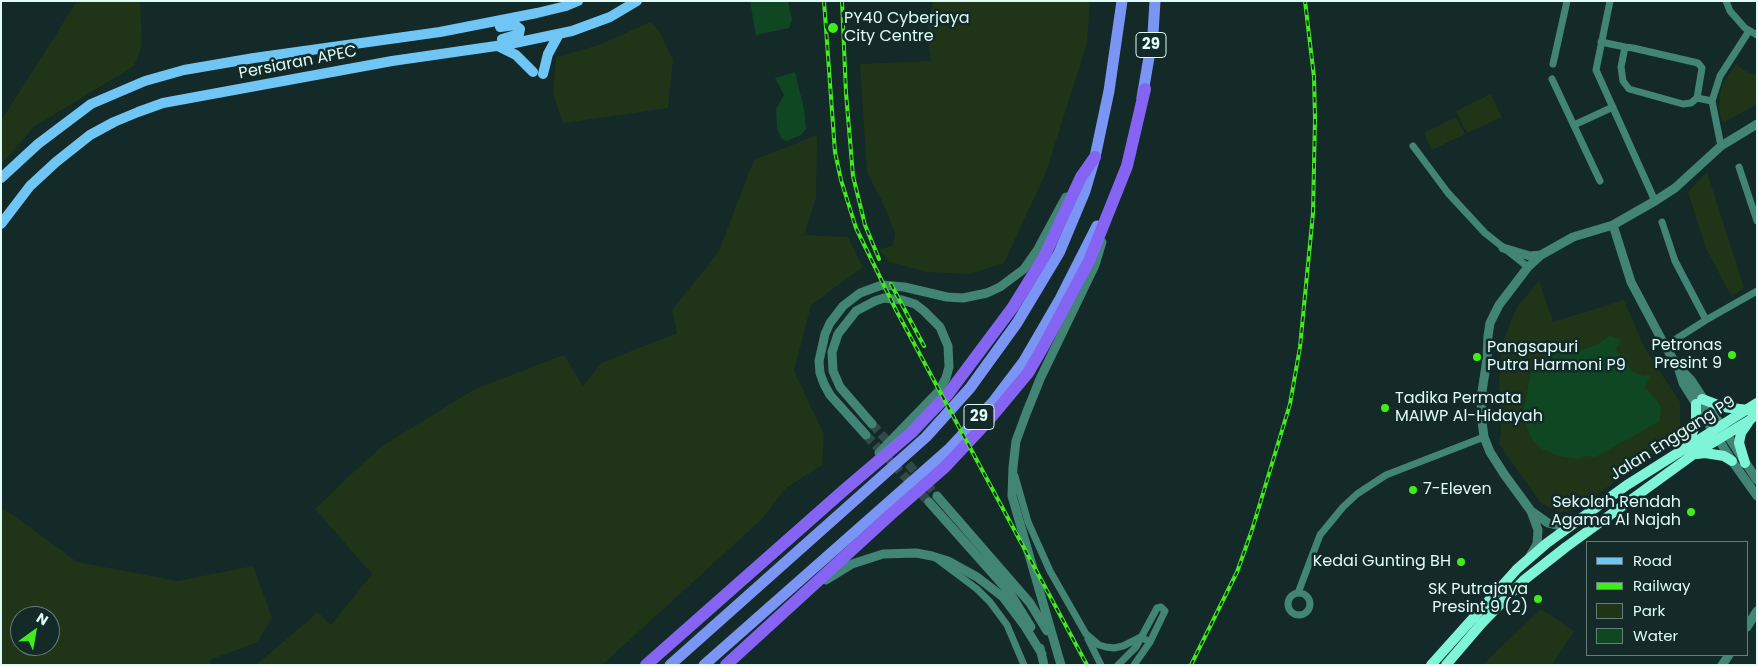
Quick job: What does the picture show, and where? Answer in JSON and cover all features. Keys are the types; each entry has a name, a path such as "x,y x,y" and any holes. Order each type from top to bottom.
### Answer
{"highway":[{"name":"29","path":"670,665 926,437 970,388 1017,323 1059,253 1085,191 1095,157 1109,91 1122,1"},
{"name":"29","path":"704,665 950,448 992,402 1024,361 1093,236 1131,139 1145,89 1153,34 1155,1"},
{"path":"726,665 945,467 1028,373 1089,261 1127,166 1145,89"},
{"path":"646,665 911,433 948,394 1013,307 1044,257 1081,177 1095,157"}],"main road":[{"name":"Persiaran APEC","path":"1,178 38,144 85,108 145,81 184,70 254,58 440,32 537,13 578,1"},
{"name":"Persiaran APEC","path":"1,224 30,186 90,135 114,122 163,103 392,61 498,46 559,34 610,17 637,1"},
{"path":"440,32 454,35 515,25 520,29 519,34 512,37 457,48 447,53"},
{"path":"498,46 516,55 538,73 559,34"},
{"path":"1732,461 1724,456 1691,450 1699,401 1752,414 1744,426 1739,443 1745,463"},
{"name":"Jalan Enggang P9","path":"1431,665 1503,584 1528,560 1627,484 1722,435 1752,414 1757,403"},
{"name":"Jalan Enggang P9","path":"1446,665 1482,623 1524,580 1691,450"}],"street":[{"path":"1552,64 1567,1"},
{"path":"1610,1 1596,70 1655,201"},
{"path":"1726,1 1730,11 1757,35"},
{"path":"1721,146 1712,101 1720,76 1750,30"},
{"path":"1601,42 1625,47 1698,63 1702,68 1697,98 1691,103 1682,104 1629,88 1623,81 1621,67 1625,47"},
{"path":"1552,79 1600,181"},
{"path":"1697,98 1712,101"},
{"path":"1574,125 1613,107"},
{"path":"1528,560 1536,544 1538,530 1531,511 1490,452 1484,437 1481,398 1490,322 1499,305 1528,267 1541,255 1573,237 1613,226 1655,201 1675,188 1721,146 1757,124"},
{"path":"1413,146 1448,193 1485,233 1528,267"},
{"path":"1061,665 1012,496 1016,441 1040,379 1095,265 1127,166"},
{"path":"1739,167 1757,221"},
{"path":"866,435 830,395 820,373 819,361 825,334 830,323 843,306 860,293 882,286 904,287 934,295 963,298 987,293 1000,287 1024,268 1031,259 1063,201 1081,177"},
{"path":"1662,222 1676,261 1706,320"},
{"path":"1613,226 1631,282 1678,367 1683,383 1699,401 1722,435 1757,480"},
{"path":"1503,248 1530,256 1541,255"},
{"path":"1665,346 1757,291"},
{"path":"843,491 939,391 946,378 949,367 948,346 940,327 924,311 914,304 902,300 884,298 856,311 838,334 832,352 834,371 840,387 872,424"},
{"path":"1722,435 1732,461 1757,496"},
{"path":"1298,593 1320,535 1343,507 1357,494 1386,475 1484,437"},
{"path":"1013,467 1028,522 1050,571 1101,665"},
{"path":"937,496 1030,603 1042,620 1058,653"},
{"path":"929,502 1018,602 1034,631 1044,665"},
{"path":"1531,511 1548,523 1560,526 1575,523"},
{"path":"767,628 828,578 852,564 883,554 916,553 948,560 989,585 1003,597 1024,625 1042,654"},
{"path":"932,556 977,589 990,602 1007,625 1019,651 1022,665"},
{"path":"1118,665 1143,637 1157,608 1164,609 1164,613 1150,642 1134,665"},
{"path":"1748,625 1757,611"},
{"path":"1080,626 1093,641 1106,647 1123,646 1138,637 1143,637 1150,642"}],"green space":[{"path":"77,1 140,1 142,46 134,66 35,126 1,164 1,121"},
{"path":"933,1 1090,1 1087,43 1046,172 1004,263 970,274 928,272 889,262 879,249 893,246 895,233 883,203 867,173 860,64 931,61 927,30"},
{"path":"650,22 660,32 673,60 668,108 563,123 553,93 556,57 599,45"},
{"path":"1736,64 1745,71 1757,75 1757,104 1725,122 1722,121 1719,109 1722,85"},
{"path":"1491,94 1502,117 1467,133 1456,111"},
{"path":"1456,117 1465,134 1432,150 1424,133"},
{"path":"817,135 816,198 804,235 848,237 863,267 811,305 794,371 824,434 822,465 786,488 761,520 602,665 256,665 318,612 331,625 372,574 315,509 345,480 382,446 475,389 564,355 583,386 601,363 677,333 672,310 718,253 754,160"},
{"path":"1707,172 1744,288 1731,296 1706,248 1688,192"},
{"path":"1539,281 1553,322 1624,300 1645,349 1680,402 1680,421 1683,433 1577,509 1560,513 1540,502 1499,444 1501,431 1499,383 1502,343 1517,307"},
{"path":"1,508 77,562 178,581 253,566 272,618 257,642 210,660 211,665 1,665"},
{"path":"1541,609 1574,631 1552,665 1482,665"}],"water":[{"path":"750,1 788,1 792,20 789,28 756,35"},
{"path":"795,72 804,109 806,129 801,135 787,141 781,138 777,128 776,109 784,95 775,78"},
{"path":"1610,336 1622,340 1616,349 1633,372 1644,376 1651,375 1645,387 1661,406 1660,421 1596,457 1587,456 1579,459 1559,456 1542,449 1532,440 1522,413 1533,367 1547,355 1585,349 1598,344"}],"tunnel":[{"path":"872,424 937,496"},
{"path":"866,435 929,502"}],"railway":[{"path":"824,1 835,152 841,180 856,228 896,310 1087,665"},
{"path":"842,1 846,93 853,176 865,225 879,259"},
{"path":"1191,665 1237,572 1252,530 1290,404 1300,347 1313,213 1315,119 1314,77 1305,1"},
{"path":"891,284 924,346"}],"place":[{"name":"PY40 Cyberjaya City Centre","path":"833,28"},
{"name":"Petronas Presint 9","path":"1732,355"},
{"name":"Pangsapuri Putra Harmoni P9","path":"1477,357"},
{"name":"Tadika Permata MAIWP Al-Hidayah","path":"1385,408"},
{"name":"7-Eleven","path":"1413,490"},
{"name":"Sekolah Rendah Agama Al Najah","path":"1691,512"},
{"name":"Kedai Gunting BH","path":"1461,562"},
{"name":"SK Putrajaya Presint 9 (2)","path":"1538,599"}]}
